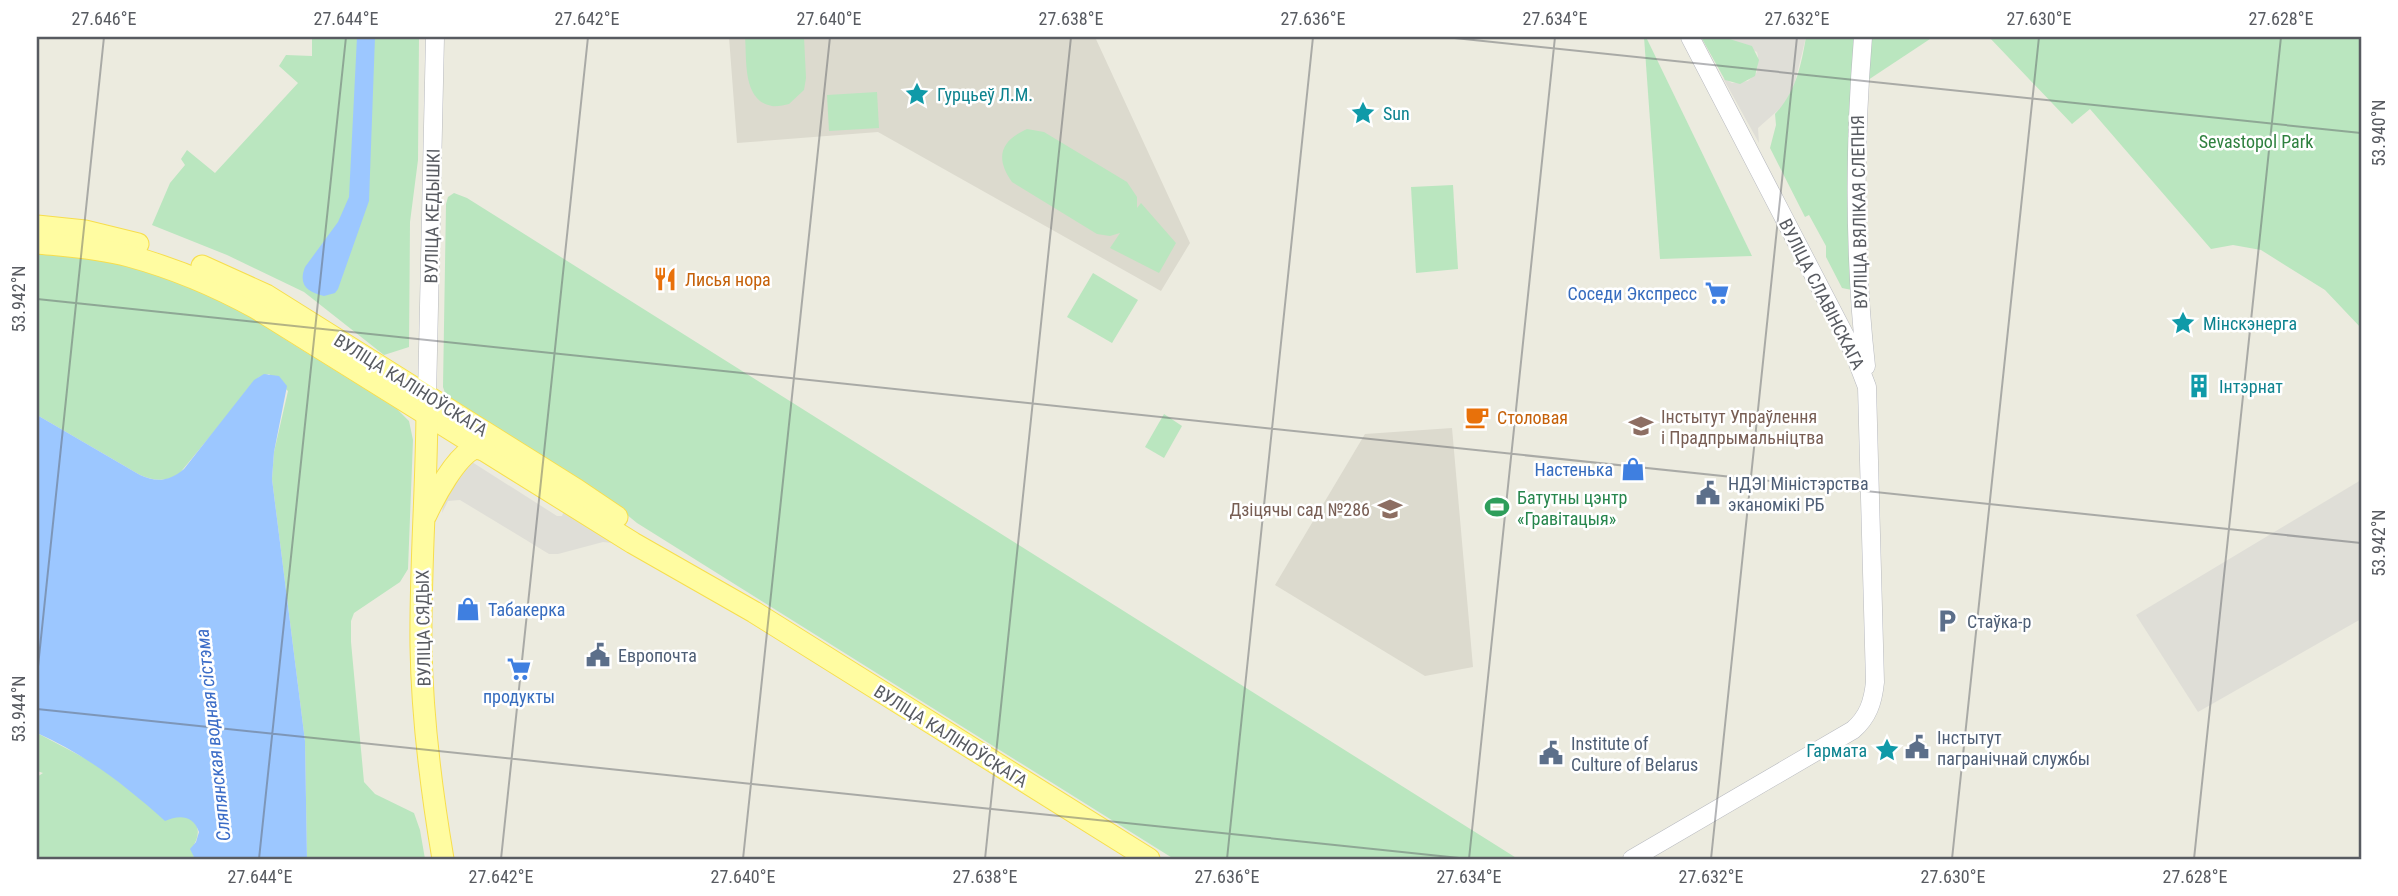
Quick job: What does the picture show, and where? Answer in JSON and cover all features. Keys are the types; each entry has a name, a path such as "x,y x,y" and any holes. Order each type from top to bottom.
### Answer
{"main road":[{"name":"ВУЛІЦА КАЛІНОЎСКАГА","path":"37,226 85,231 131,242 167,253 265,295 427,406 485,450 633,543 754,612 1149,859"},
{"name":"ВУЛІЦА КАЛІНОЎСКАГА","path":"37,243 78,246 128,255 229,293 577,490 754,612"},
{"name":"ВУЛІЦА СЯДЫХ","path":"427,406 421,639 429,775 443,859"},
{"path":"423,520 463,456 475,448 485,450"}],"street":[{"name":"ВУЛІЦА КЕДЫШКІ","path":"427,406 435,37"},
{"name":"ВУЛІЦА СЛАВІНСКАГА","path":"1632,859 1844,736 1860,724 1867,715 1873,698 1875,675 1867,387 1860,365 1690,37"},
{"name":"ВУЛІЦА ВЯЛІКАЯ СЛЕПНЯ","path":"1863,37 1857,164 1859,303 1867,387"},
{"path":"1834,314 1859,303"}],"shaded area":[{"path":"729,37 1095,37 1190,243 1161,291 878,132 737,143"},
{"path":"1723,37 1806,37 1793,90 1784,105 1758,128 1759,143 1723,78 1732,83 1748,81 1757,72 1757,52"},
{"name":"Дзіцячы сад №286","path":"1452,428 1473,667 1425,676 1275,585 1365,434"},
{"path":"469,455 472,462 557,516 562,516 564,511 613,543 603,542 549,554 460,500 448,501 442,513 443,503"},
{"path":"2361,480 2361,619 2198,712 2136,615"}],"green space":[{"path":"312,37 419,37 418,160 410,222 409,347 384,355 304,292 227,255 152,225 170,183 185,165 181,159 187,150 215,173 298,83 279,66 286,55 312,56"},
{"path":"745,37 804,37 804,90 789,104 772,106 762,103 755,96 748,78"},
{"path":"1646,37 1752,256 1660,259"},
{"path":"1701,37 1723,37 1752,46 1759,60 1755,76 1740,84 1725,80"},
{"path":"1806,37 1857,37 1847,187 1852,290 1842,288 1826,257 1826,246 1809,215 1805,217 1770,148 1776,125 1775,114 1793,88"},
{"path":"1869,37 1933,37 1865,82"},
{"name":"Sevastopol Park","path":"1989,37 2361,37 2361,328 2325,290 2261,250 2233,245 2211,249 2090,109 2072,124"},
{"path":"877,92 879,128 829,131 827,95"},
{"path":"1027,129 1044,132 1127,182 1137,197 1137,208 1141,203 1176,243 1159,273 1110,248 1120,233 1110,236 1097,234 1012,182 1003,165 1003,151 1011,139"},
{"path":"1453,185 1458,269 1416,273 1411,187"},
{"path":"454,193 467,198 1518,859 1174,859 637,523 604,496 446,396 443,387 446,204 448,197"},
{"path":"37,249 155,271 241,308 283,338 397,409 409,421 413,440 408,569 400,582 354,613 351,621 351,642 364,782 375,794 414,813 425,859 307,859 305,741 272,479 274,452 288,391 269,374 259,377 179,474 160,480 140,475 37,415"},
{"path":"1093,273 1138,300 1112,343 1067,317"},
{"path":"1164,414 1182,426 1164,458 1145,447"},
{"path":"37,733 96,764 141,799 173,817 181,816 193,820 198,830 191,849 195,859 37,859 37,777 43,773 37,771"}],"water":[{"path":"357,37 375,37 369,201 338,289 335,293 324,296 306,287 303,273 338,222 349,197"},
{"name":"Сляпянская водная сістэма","path":"264,374 279,376 287,386 274,452 272,479 305,741 307,859 195,859 190,849 199,832 193,822 180,817 165,821 104,772 37,733 37,415 140,475 163,480 184,469 254,380"}],"place":[{"name":"Гурцьеў Л.М.","path":"917,94"},
{"name":"Sun","path":"1363,113"},
{"name":"Лисья нора","path":"665,279"},
{"name":"Соседи Экспресс","path":"1717,293"},
{"name":"Мінскэнерга","path":"2183,323"},
{"name":"Інтэрнат","path":"2199,386"},
{"name":"Столовая","path":"1477,417"},
{"name":"Інстытут Упраўлення і Прадпрымальніцтва","path":"1641,426"},
{"name":"Настенька","path":"1633,469"},
{"name":"НДЭІ Міністэрства эканомікі РБ","path":"1708,493"},
{"name":"Батутны цэнтр «Гравітацыя»","path":"1497,507"},
{"name":"Дзіцячы сад №286","path":"1390,509"},
{"name":"Табакерка","path":"468,609"},
{"name":"Стаўка-р","path":"1947,621"},
{"name":"Европочта","path":"598,655"},
{"name":"продукты","path":"519,669"},
{"name":"Інстытут пагранічнай службы","path":"1917,747"},
{"name":"Гармата","path":"1887,750"},
{"name":"Institute of Culture of Belarus","path":"1551,753"}]}
